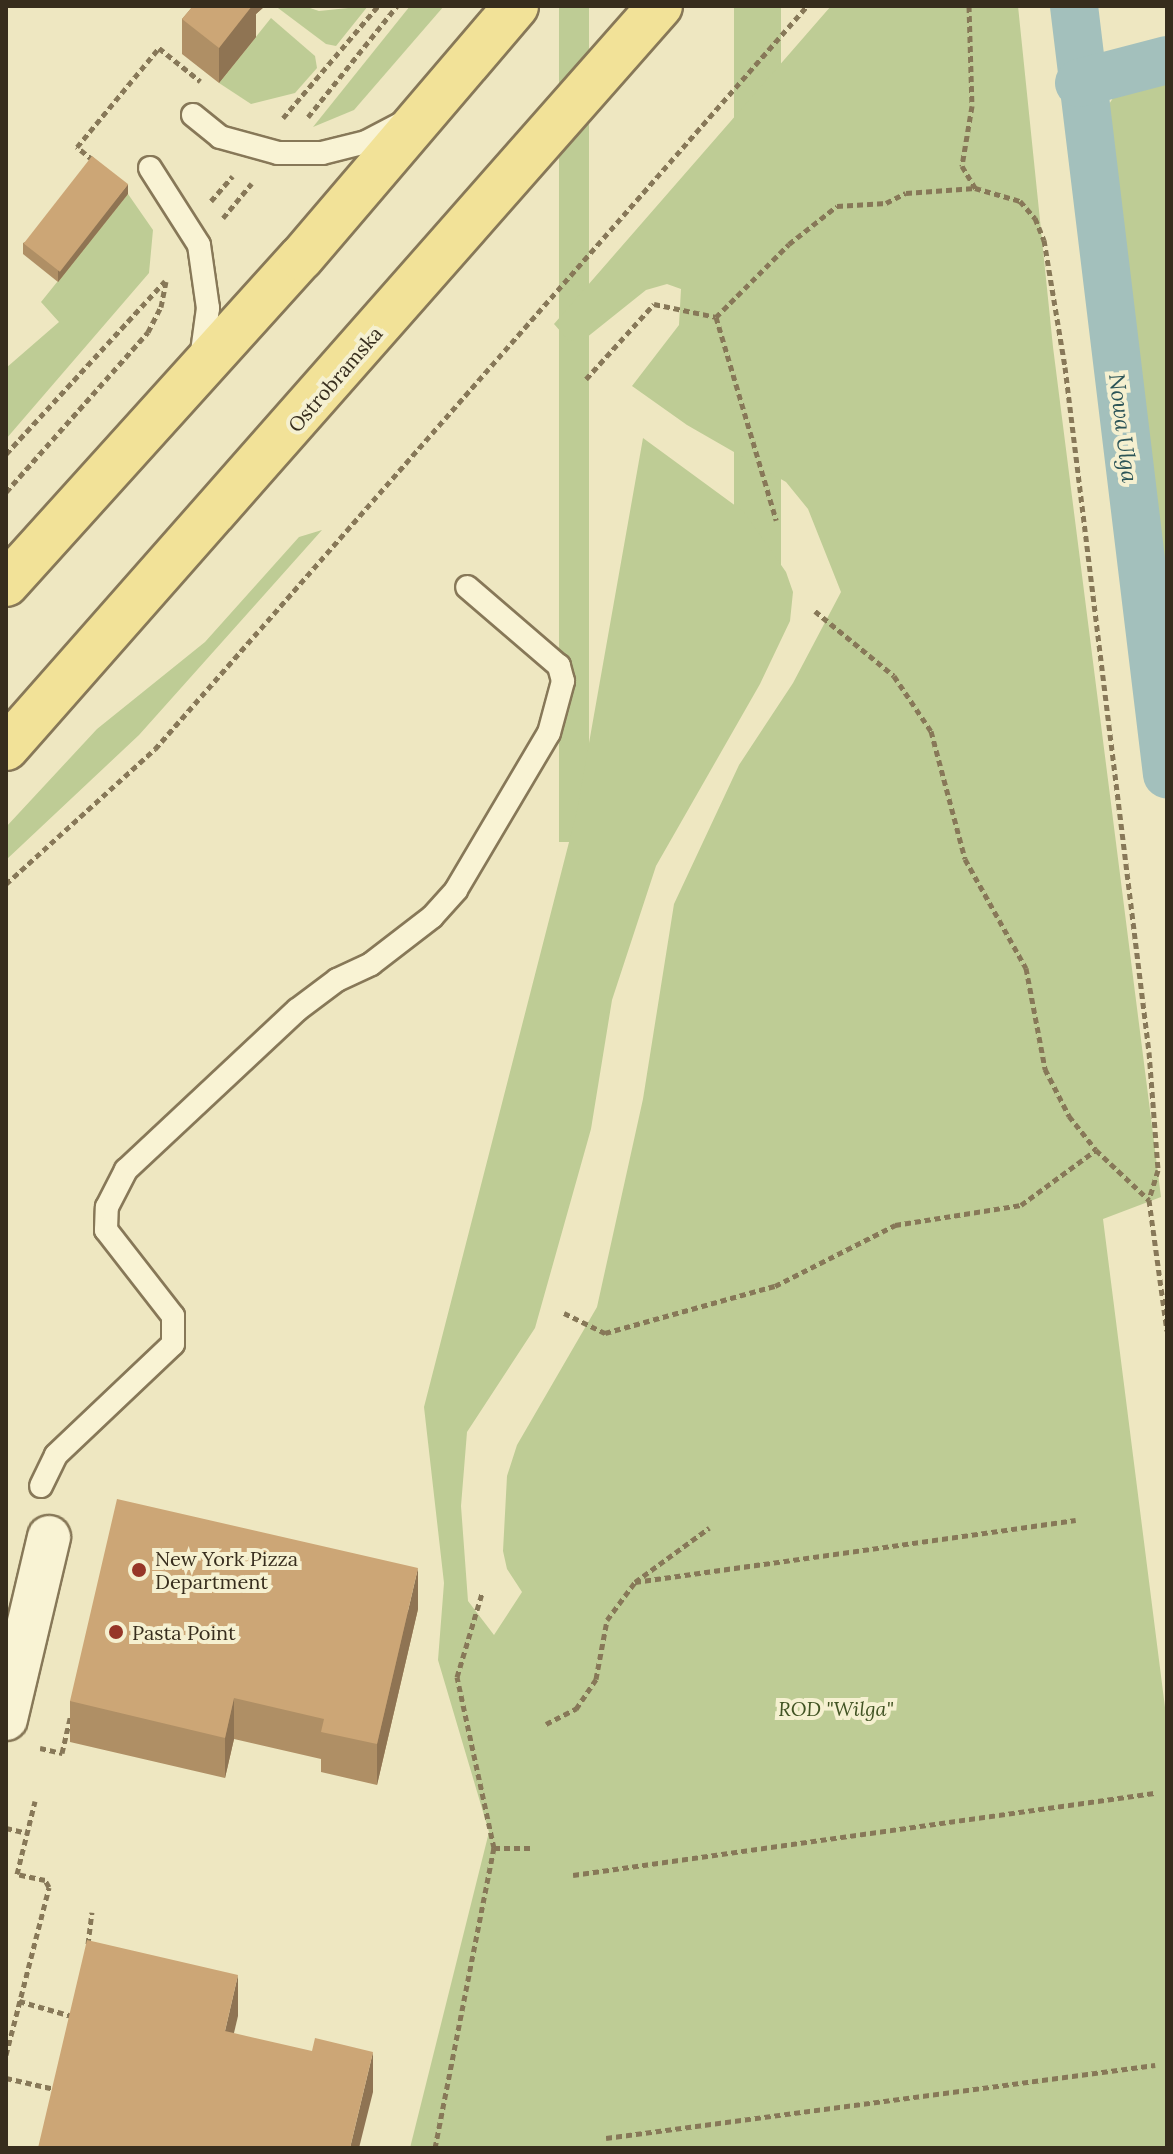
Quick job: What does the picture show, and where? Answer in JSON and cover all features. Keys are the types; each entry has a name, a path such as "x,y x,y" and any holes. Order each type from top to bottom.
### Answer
{"main road":[{"path":"6,584 199,371 516,6"},
{"name":"Ostrobramska","path":"6,748 660,6"}],"street":[{"path":"20,1732 49,1537"}],"lane":[{"path":"193,115 220,137 255,150 322,153 366,142 405,121 446,87"},
{"path":"150,168 199,245 208,308 199,371"},
{"path":"41,1486 56,1455 173,1344 173,1316 106,1230 107,1207 126,1170 297,1010 337,980 371,964 432,917 456,890 549,733 563,681 559,666 467,587"}],"path":[{"path":"277,124 378,6"},
{"path":"305,120 397,6"},
{"path":"6,884 155,749 807,6"},
{"path":"969,6 972,106 962,166 975,188"},
{"path":"99,165 77,147 159,48 213,91"},
{"path":"210,203 239,169"},
{"path":"219,222 259,175"},
{"path":"716,317 789,244 837,206 886,203 906,193 975,188 1020,201 1044,240 1065,367 1149,1052 1158,1170 1149,1200 1167,1331"},
{"path":"6,492 148,332 161,307 166,267"},
{"path":"6,454 173,273"},
{"path":"586,379 654,304 716,317"},
{"path":"716,317 776,520"},
{"path":"815,611 894,676 931,731 965,859 1026,968 1045,1069 1069,1116 1096,1150 1149,1200"},
{"path":"564,1313 605,1333 775,1286 895,1225 1021,1205 1096,1150"},
{"path":"635,1582 1076,1520"},
{"path":"546,1724 576,1709 596,1679 607,1620 635,1582 709,1528"},
{"path":"435,2148 494,1848 457,1677 482,1593"},
{"path":"20,1732 62,1753 72,1708"},
{"path":"573,1875 1154,1793"},
{"path":"6,2055 49,1887 45,1880 17,1874 35,1801"},
{"path":"6,1828 27,1833"},
{"path":"494,1848 532,1848"},
{"path":"85,1960 92,1912"},
{"path":"19,2001 72,2016"},
{"path":"69,2030 75,2002"},
{"path":"606,2138 1155,2065"},
{"path":"51,2104 58,2074"},
{"path":"6,2078 55,2089"}],"green space":[{"path":"304,6 319,11 368,6 336,46 326,44 278,8"},
{"path":"410,6 444,6 354,110 313,127"},
{"path":"559,6 589,6 589,842 559,842"},
{"path":"734,6 781,6 781,630 734,630"},
{"name":"ROD \"Wilga\"","path":"831,6 1018,6 1053,347 1161,1197 1103,1219 1167,1723 1167,2148 410,2148 489,1832 438,1660 444,1583 424,1407 577,811 643,438 744,512 786,572 793,592 790,621 760,684 656,866 612,1000 591,1129 535,1328 467,1432 461,1506 468,1601 494,1635 522,1592 507,1569 503,1551 507,1476 517,1445 597,1307 643,1099 674,904 739,765 793,683 841,592 808,509 786,482 687,425 632,386 679,325 681,289 667,284 646,290 586,338 569,341 554,324"},
{"path":"271,18 315,56 317,68 295,93 251,104 219,83"},
{"path":"1167,69 1167,583 1121,225 1100,118 1115,95"},
{"path":"128,194 153,230 149,273 6,439 6,368 59,322 41,302"},
{"path":"322,530 139,735 6,860 6,827 97,729 205,642 299,537"}],"building":[{"path":"193,6 252,6 219,48 182,19"},
{"path":"92,156 128,184 60,272 24,243"},
{"path":"117,1499 418,1568 377,1744 321,1732 324,1719 234,1698 225,1738 70,1701"},
{"path":"87,1940 238,1975 225,2031 312,2051 315,2038 373,2052 350,2148 38,2148"}],"waterway":[{"name":"Nowa Ulga","path":"1074,6 1167,774"},
{"path":"1079,83 1167,60"}],"place":[{"name":"New York Pizza Department","path":"139,1570"},
{"name":"Pasta Point","path":"116,1632"}]}
